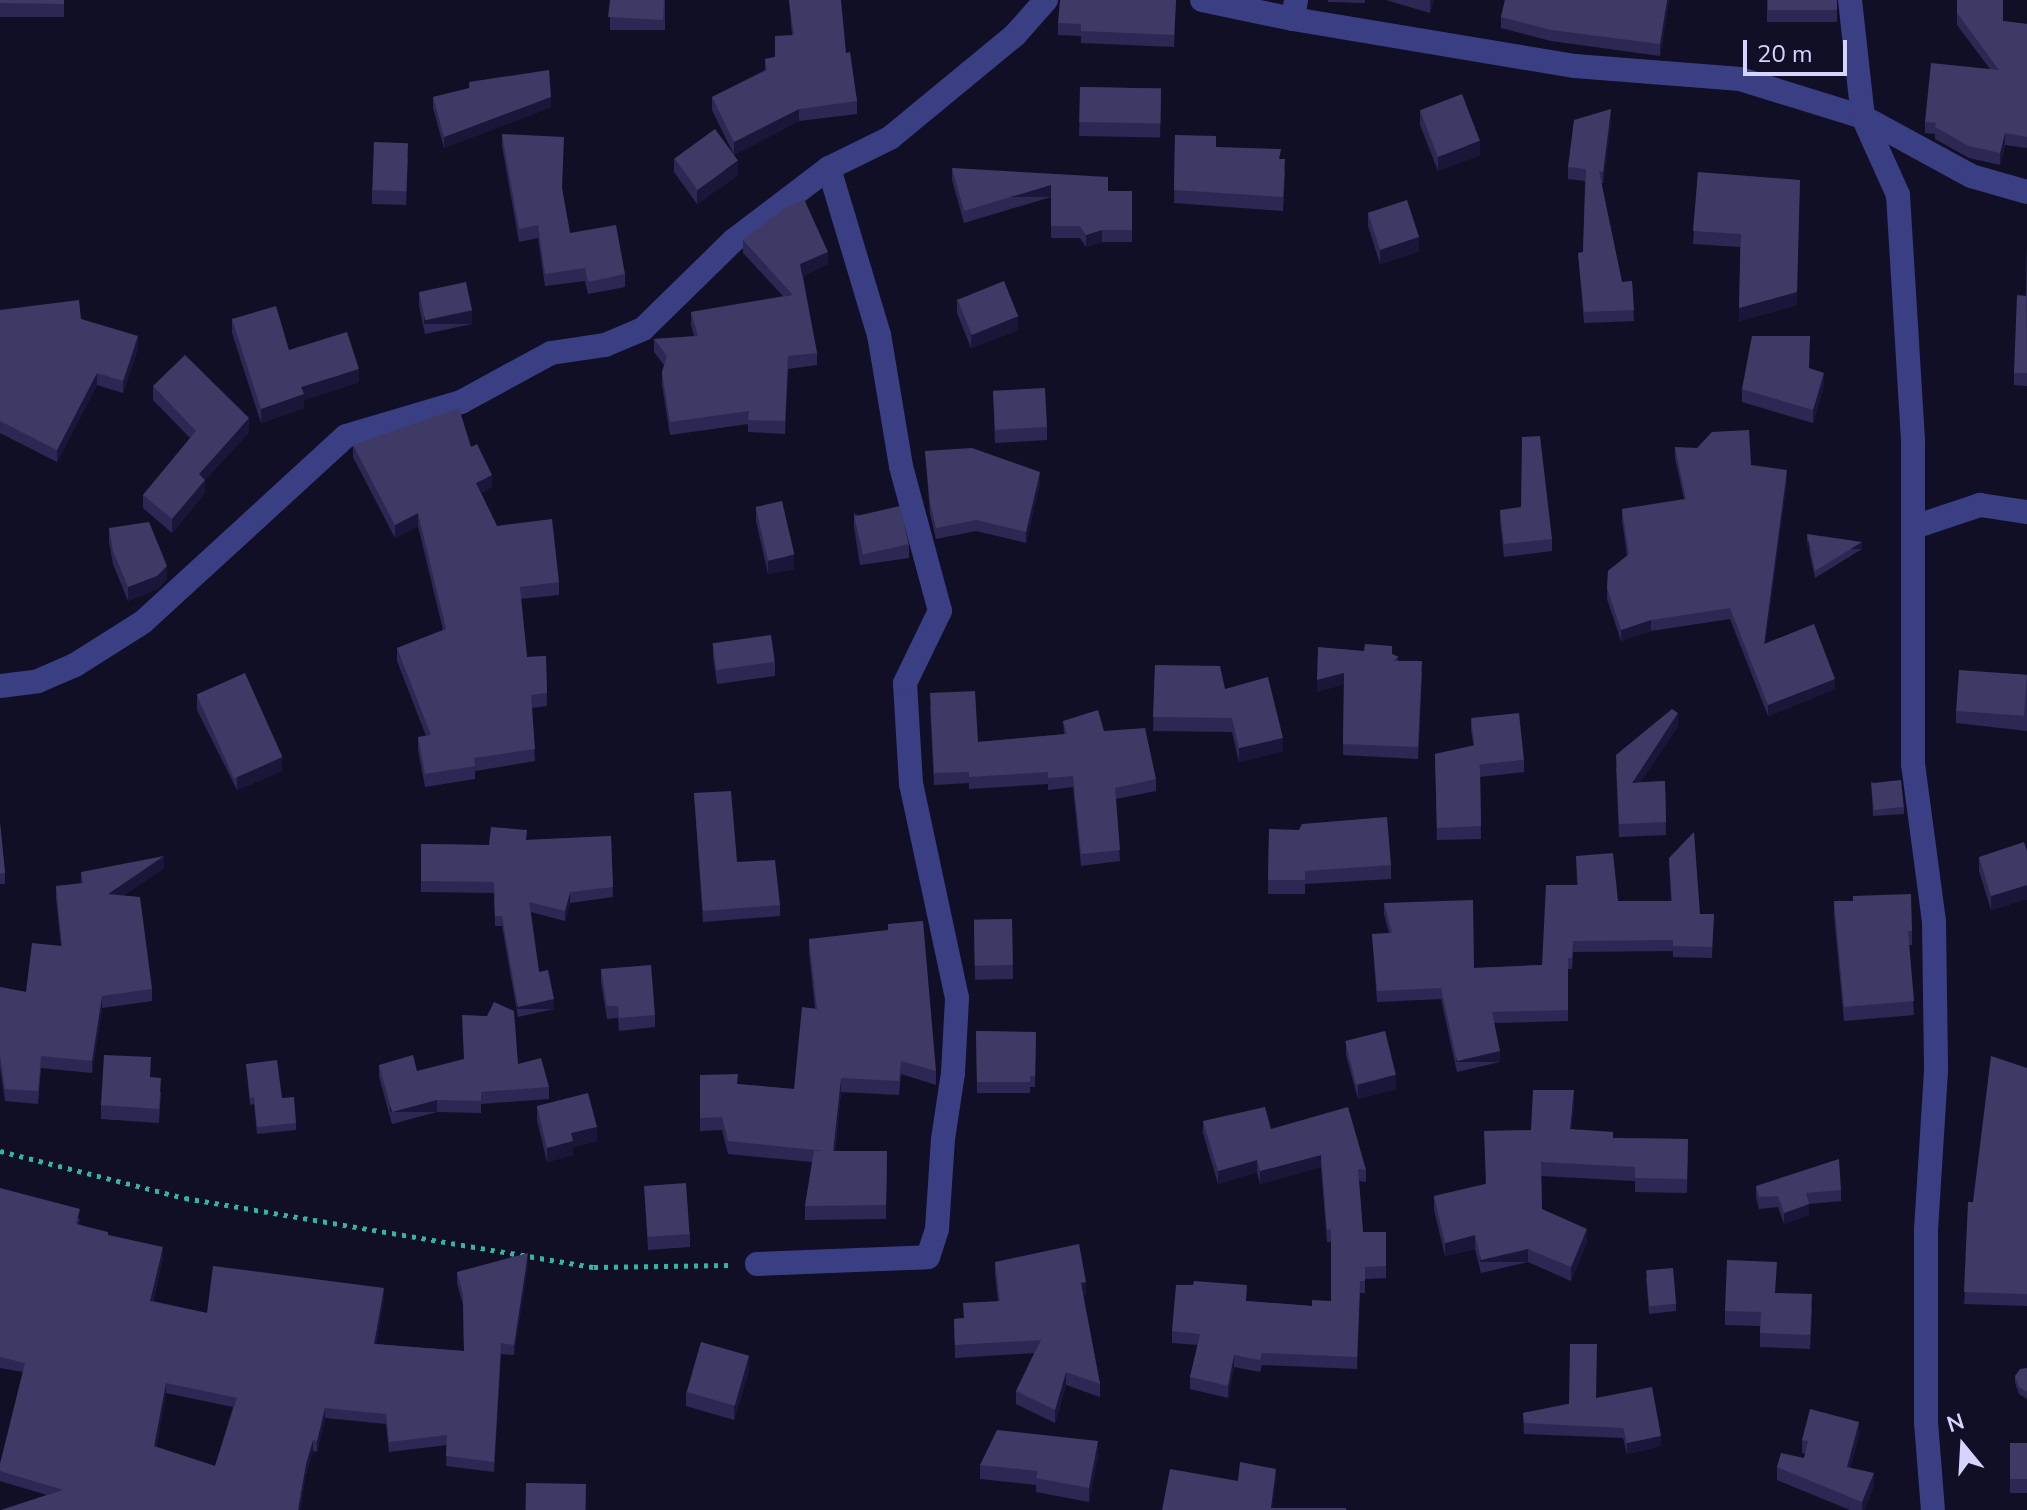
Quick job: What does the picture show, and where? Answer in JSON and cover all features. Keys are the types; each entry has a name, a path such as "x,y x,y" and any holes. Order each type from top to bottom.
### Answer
{"street":[{"path":"0,686 38,681 75,665 143,622 346,436 461,402 551,353 605,345 643,329 734,240 829,168 890,138 1015,35 1046,0"},
{"path":"1202,0 1294,10 1575,66 1740,79 1863,117 1971,176 2027,192"},
{"path":"1850,0 1863,117 1898,195 1914,527 1913,764 1934,922 1936,1071 1926,1229 1926,1422 1933,1510"},
{"path":"757,1264 928,1257 937,1229 943,1139 953,1073 957,998 911,784 905,683 940,611 901,466 879,335 829,168"},
{"path":"1914,527 1980,505 2027,512"}],"path":[{"path":"0,1151 185,1198 594,1267 690,1268 757,1264"}],"building":[{"path":"0,0 64,0 64,4 0,3"},
{"path":"610,0 664,0 663,20 608,17"},
{"path":"789,0 841,0 846,53 850,52 857,101 799,109 734,142 712,97 767,70 765,59 775,57 775,36 794,35"},
{"path":"1060,0 1176,0 1174,35 1081,31 1081,24 1058,23"},
{"path":"1505,0 1667,0 1660,44 1551,30 1501,17"},
{"path":"1768,0 1837,0 1837,10 1768,10"},
{"path":"1957,0 2003,0 2003,21 2027,24 2027,137 2005,133 2000,153 1969,146 1935,127 1936,123 1925,122 1931,63 1999,70 1957,13"},
{"path":"549,70 551,97 444,137 433,97 470,88 469,82"},
{"path":"1080,87 1161,88 1160,123 1079,122"},
{"path":"1462,94 1480,141 1438,157 1420,110"},
{"path":"1611,109 1603,172 1599,171 1622,282 1632,281 1634,310 1584,312 1578,253 1583,252 1586,169 1568,167 1574,120"},
{"path":"715,129 738,161 697,190 675,158"},
{"path":"502,134 564,137 562,188 570,233 616,225 625,274 588,282 585,268 545,274 538,225 519,229"},
{"path":"1175,135 1216,136 1216,147 1281,149 1279,159 1285,159 1283,197 1174,190"},
{"path":"374,142 408,143 406,191 372,190"},
{"path":"952,168 1108,177 1108,191 1132,191 1132,230 1102,230 1086,235 1080,226 1051,226 1051,185 964,211"},
{"path":"1698,172 1800,180 1797,292 1739,308 1741,234 1693,231"},
{"path":"804,199 828,252 800,264 817,353 788,356 785,421 748,420 749,411 670,422 662,372 667,356 654,339 698,336 691,312 793,295 743,240 785,208"},
{"path":"1407,200 1419,237 1380,250 1368,213"},
{"path":"2026,243 2027,373 2014,373 2017,295 2026,296"},
{"path":"1004,281 1018,316 972,335 958,300"},
{"path":"466,282 472,310 425,320 419,292"},
{"path":"79,300 81,319 138,336 123,381 97,373 57,450 0,421 0,310"},
{"path":"276,306 289,350 347,332 359,369 301,387 304,394 261,409 232,319"},
{"path":"1752,336 1810,336 1809,368 1824,373 1813,410 1742,389"},
{"path":"185,355 249,418 199,474 205,480 172,519 143,495 196,431 153,386"},
{"path":"1045,388 1047,427 995,430 993,391"},
{"path":"459,408 471,447 477,444 492,475 476,483 497,526 552,519 559,582 520,587 527,657 546,656 547,693 531,695 535,749 474,758 475,766 425,774 418,737 431,735 397,648 446,629 418,513 395,525 353,445"},
{"path":"1749,430 1751,465 1787,470 1764,644 1814,624 1835,679 1768,705 1730,608 1651,620 1621,630 1607,588 1608,571 1629,554 1622,509 1686,499 1675,447 1697,448 1712,432"},
{"path":"1540,436 1552,539 1504,544 1500,510 1521,507 1522,437"},
{"path":"972,448 1040,472 1026,532 976,520 936,528 930,503 925,451"},
{"path":"782,501 794,555 768,561 756,507"},
{"path":"900,506 909,544 863,555 854,517"},
{"path":"149,522 167,566 157,576 128,587 113,551 109,528"},
{"path":"1807,534 1862,542 1815,571"},
{"path":"771,635 775,662 716,670 713,643"},
{"path":"1365,644 1392,646 1392,654 1399,657 1392,661 1422,661 1418,747 1343,744 1344,673 1317,680 1318,647 1364,651"},
{"path":"1155,665 1220,666 1225,689 1268,677 1283,738 1239,748 1232,718 1153,717"},
{"path":"1959,670 2027,675 2024,716 1956,711"},
{"path":"245,673 282,757 234,779 197,695"},
{"path":"975,691 978,742 1067,734 1063,721 1098,710 1104,731 1145,728 1156,779 1115,788 1120,850 1081,854 1073,776 1048,778 1048,772 969,777 969,772 934,773 930,693"},
{"path":"1672,709 1678,713 1632,783 1665,781 1666,822 1619,824 1616,755"},
{"path":"1519,713 1524,760 1476,765 1471,718"},
{"path":"1475,745 1480,768 1481,826 1437,828 1435,754"},
{"path":"1901,780 1904,807 1874,810 1871,783"},
{"path":"731,791 737,862 775,860 780,905 703,911 694,793"},
{"path":"1387,817 1391,865 1305,871 1305,880 1268,880 1269,829 1299,830 1302,824"},
{"path":"0,823 5,873 0,874"},
{"path":"491,827 527,830 526,840 611,836 613,887 570,892 565,911 529,902 539,972 548,970 554,999 518,1007 502,916 495,916 494,882 421,881 421,844 489,845"},
{"path":"1694,832 1700,914 1714,914 1712,947 1673,946 1673,940 1573,941 1572,958 1568,958 1568,1010 1492,1012 1500,1051 1457,1061 1441,988 1377,991 1372,934 1392,933 1384,903 1473,900 1474,968 1542,965 1546,885 1578,885 1576,856 1613,853 1618,901 1672,901 1669,858"},
{"path":"2024,842 2027,885 1991,896 1979,857"},
{"path":"164,856 108,894 140,897 152,989 102,996 92,1061 41,1056 38,1091 5,1089 0,1055 0,987 26,992 32,943 62,946 56,886 83,883 81,872"},
{"path":"1911,894 1912,931 1908,931 1914,1001 1844,1007 1834,901 1853,901 1853,896"},
{"path":"1012,919 1013,965 975,966 974,920"},
{"path":"923,921 936,1071 901,1061 899,1081 841,1078 833,1152 728,1141 722,1117 700,1118 700,1075 738,1074 737,1084 794,1089 802,1007 817,1009 809,939 888,930 888,924"},
{"path":"651,965 655,1015 619,1018 618,1006 607,1006 601,969"},
{"path":"494,1002 514,1011 518,1064 541,1058 549,1087 481,1092 481,1101 437,1100 392,1112 379,1065 413,1055 417,1071 464,1059 462,1015 487,1016"},
{"path":"976,1031 1036,1032 1035,1076 1030,1076 1030,1082 977,1082"},
{"path":"1385,1031 1396,1075 1356,1085 1345,1041"},
{"path":"104,1055 151,1057 150,1077 161,1078 159,1109 101,1105"},
{"path":"1991,1056 2027,1068 2027,1294 1964,1292 1968,1202 1973,1202"},
{"path":"277,1060 282,1098 294,1097 296,1123 257,1127 246,1064"},
{"path":"1533,1090 1574,1090 1570,1129 1613,1132 1613,1138 1688,1139 1687,1179 1635,1178 1635,1167 1541,1162 1542,1209 1587,1229 1571,1267 1528,1249 1481,1260 1475,1235 1445,1243 1434,1196 1486,1184 1484,1131 1531,1130"},
{"path":"588,1093 597,1127 571,1133 573,1141 547,1148 537,1106"},
{"path":"1265,1107 1271,1129 1348,1107 1366,1170 1358,1169 1363,1232 1386,1232 1386,1266 1365,1267 1365,1281 1360,1281 1357,1357 1262,1353 1260,1360 1234,1355 1228,1386 1190,1377 1200,1334 1172,1331 1176,1285 1193,1285 1194,1281 1247,1285 1246,1301 1312,1306 1312,1300 1331,1301 1331,1229 1327,1230 1321,1155 1260,1171 1257,1160 1218,1171 1203,1121"},
{"path":"814,1151 887,1151 886,1205 805,1206"},
{"path":"1839,1159 1841,1190 1806,1193 1809,1204 1784,1213 1778,1196 1759,1197 1756,1186"},
{"path":"686,1183 690,1234 648,1237 644,1186"},
{"path":"0,1188 80,1209 76,1224 108,1232 108,1235 163,1247 150,1301 207,1313 213,1266 384,1288 374,1344 464,1351 463,1294 457,1272 528,1253 514,1345 501,1343 494,1462 446,1456 447,1435 389,1442 386,1414 325,1408 317,1441 313,1440 306,1464 298,1510 1,1510 63,1490 0,1471 25,1363 0,1357","holes":["166,1383 237,1398 215,1466 154,1446"]},
{"path":"1079,1244 1086,1282 1081,1283 1100,1384 1066,1372 1055,1410 1016,1391 1041,1340 955,1345 954,1319 964,1318 963,1303 1000,1301 995,1262"},
{"path":"1727,1260 1777,1262 1775,1293 1812,1294 1810,1335 1760,1333 1761,1312 1725,1311"},
{"path":"1673,1268 1676,1304 1649,1306 1646,1270"},
{"path":"701,1342 749,1356 735,1406 687,1392"},
{"path":"1570,1344 1597,1344 1596,1398 1652,1387 1661,1436 1627,1443 1623,1428 1524,1423 1523,1413 1569,1404"},
{"path":"2027,1368 2027,1392 2019,1387 2015,1376 2020,1369"},
{"path":"1810,1409 1859,1422 1847,1467 1874,1473 1862,1502 1777,1467 1781,1453 1804,1458 1808,1441 1802,1440"},
{"path":"997,1430 1098,1441 1089,1488 1036,1478 1038,1471 980,1465"},
{"path":"2010,1443 2027,1443 2027,1479 2010,1479"},
{"path":"1240,1462 1276,1469 1271,1508 1346,1510 1162,1510 1170,1469 1238,1481"},
{"path":"526,1483 586,1484 586,1510 526,1510"}]}
